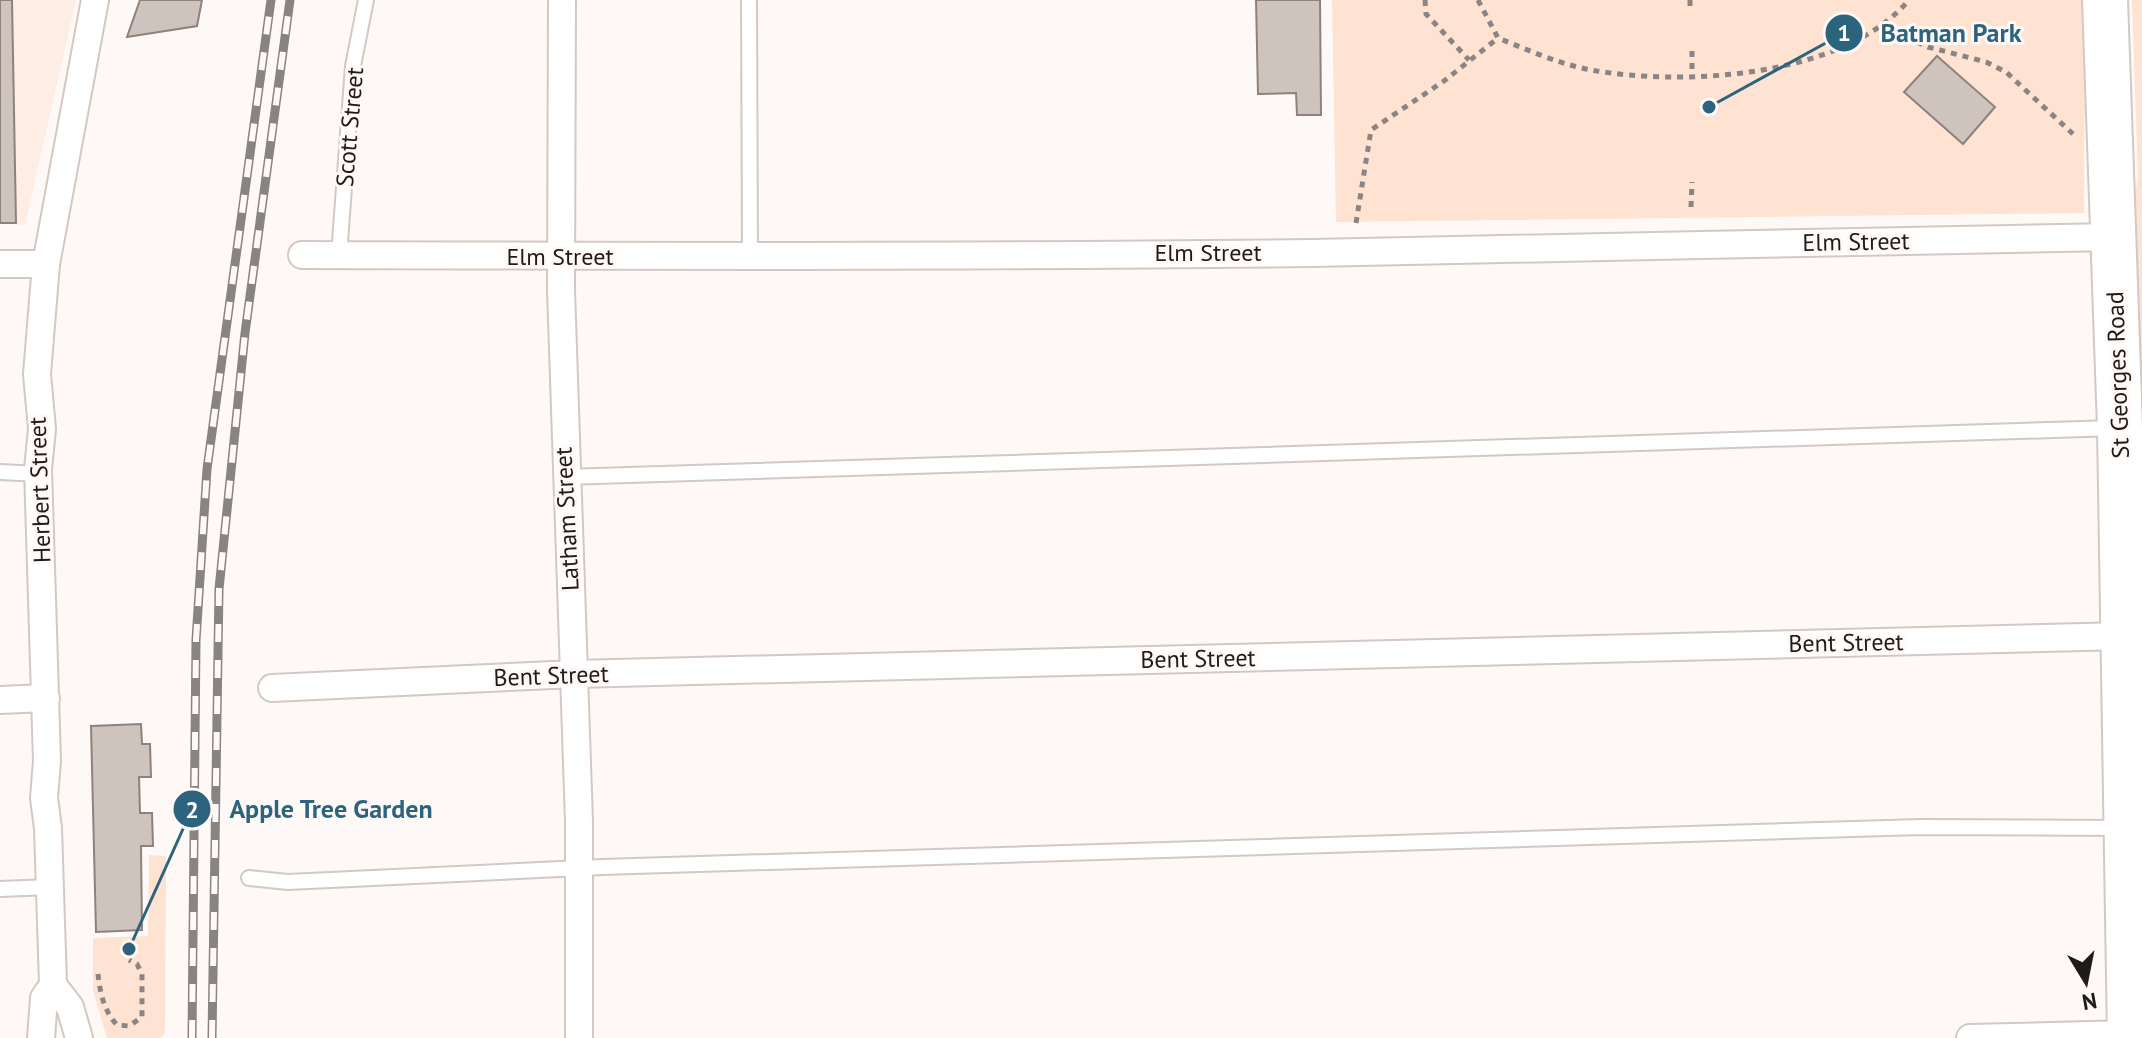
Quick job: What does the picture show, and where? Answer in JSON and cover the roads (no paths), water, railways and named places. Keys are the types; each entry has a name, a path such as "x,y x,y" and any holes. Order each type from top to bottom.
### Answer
{"highway":[{"name":"St Georges Road","path":"2105,0 2120,428 2130,1036"}],"street":[{"name":"Herbert Street","path":"79,1038 70,1007 53,985 44,798 46,698 39,474 42,429 36,400 46,264 95,0"},
{"name":"Latham Street","path":"562,0 560,258 580,868 579,1038"},
{"name":"Elm Street","path":"302,255 560,258 750,254 1351,252 2114,237"},
{"path":"0,264 46,264"},
{"name":"Bent Street","path":"272,688 575,674 2125,636"},
{"path":"0,700 46,698"},
{"name":"Herbert Street","path":"41,1038 44,998 53,985"},
{"path":"1970,1038 2130,1036"}],"lane":[{"name":"Scott Street","path":"339,255 353,66 366,0"},
{"path":"749,0 750,254"},
{"path":"565,477 2120,428"},
{"path":"0,472 39,474"},
{"path":"249,878 288,882 580,868 1921,827 2127,828"},
{"path":"0,889 50,887"}],"railway":[{"path":"192,1038 196,640 207,469 271,0"},
{"path":"212,1038 219,589 245,333 290,0"}],"place":[{"name":"Batman Park","path":"1709,107"},
{"name":"Apple Tree Garden","path":"129,949"}]}
